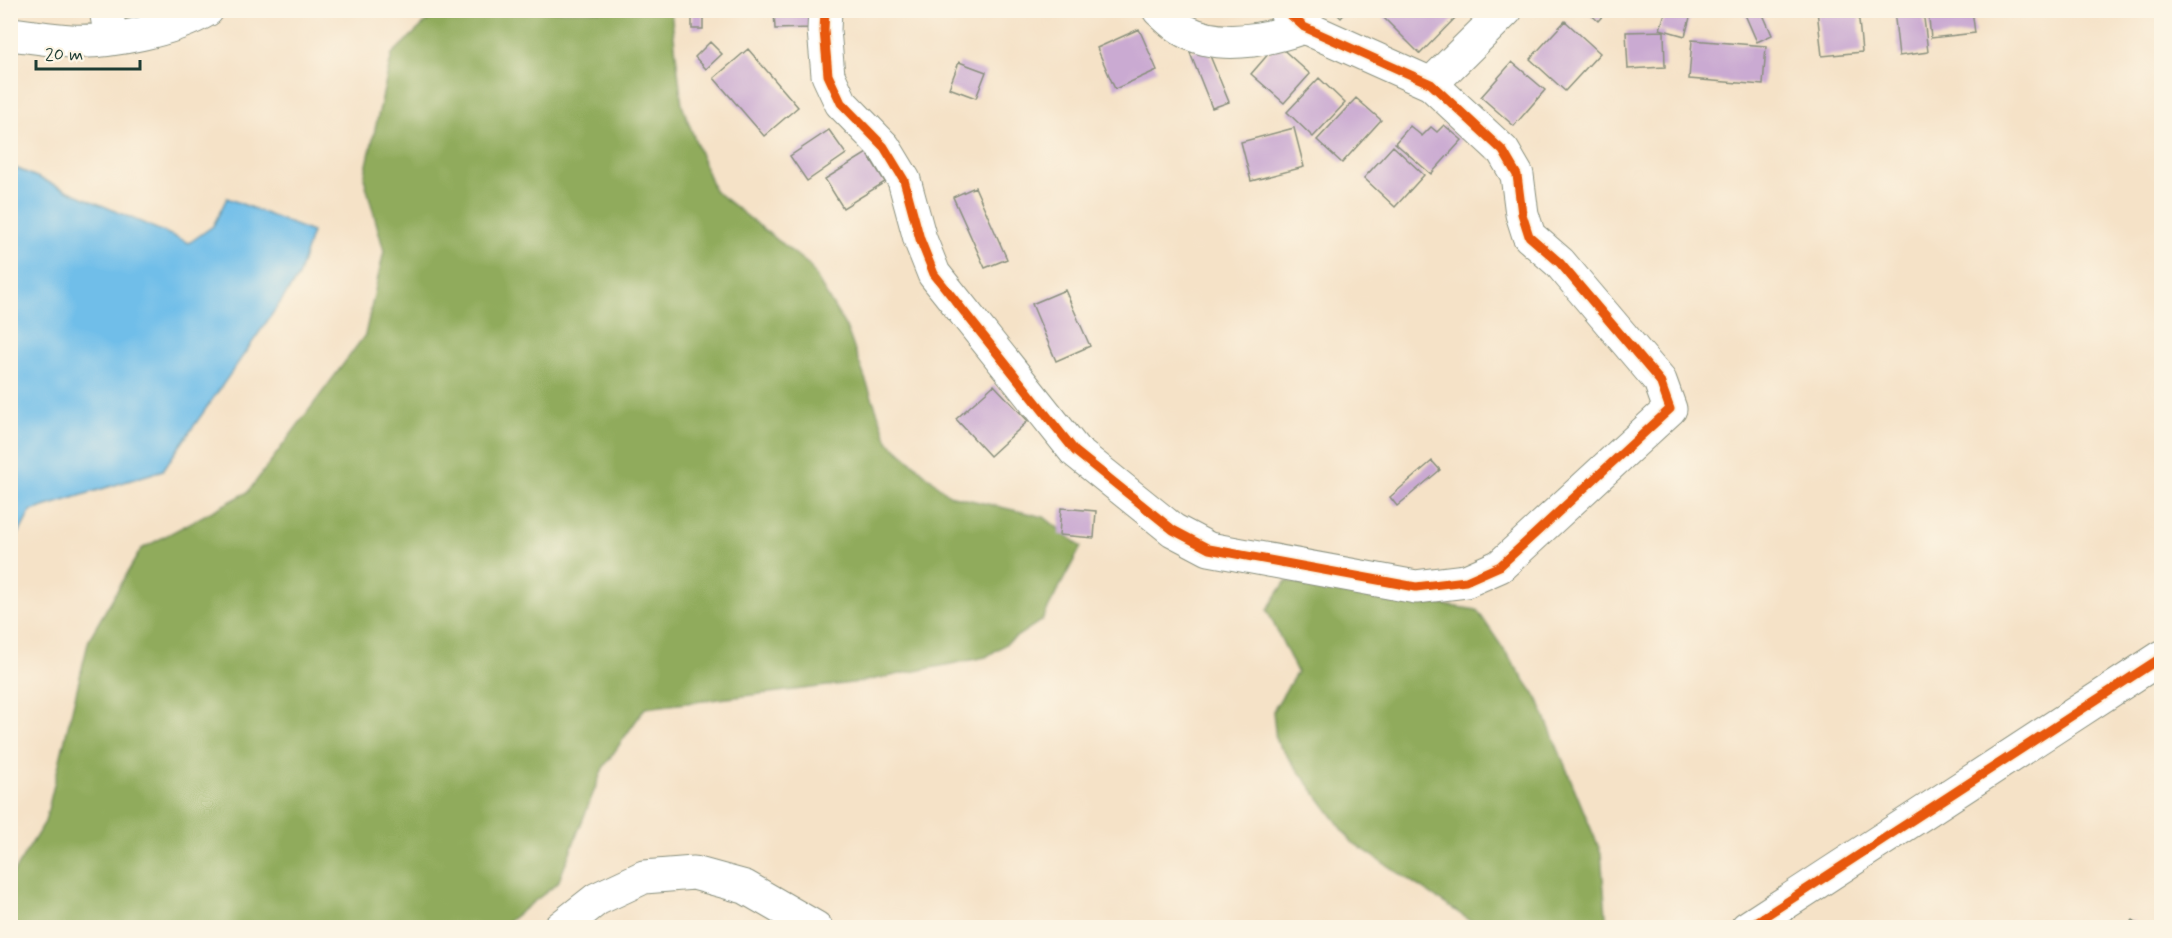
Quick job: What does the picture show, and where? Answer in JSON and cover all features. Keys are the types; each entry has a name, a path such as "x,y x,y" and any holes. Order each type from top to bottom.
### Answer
{"street":[{"path":"10,34 73,41 109,24 135,35 192,19 207,10"},
{"path":"825,10 824,30 828,75 841,103 884,147 904,180 920,238 934,274 1076,451 1173,530 1209,549 1416,587 1466,581 1500,566 1670,409 1660,381 1560,262 1529,236 1522,214 1517,175 1503,151 1431,84 1294,19 1275,37 1216,42 1184,31 1159,10"},
{"path":"1431,84 1506,10"},
{"path":"1747,927 2162,657"},
{"path":"560,927 597,898 644,877 694,873 745,886 816,927"}],"green space":[{"path":"438,11 671,11 682,105 714,190 809,265 847,329 888,441 949,495 1044,517 1081,547 1042,620 986,657 860,682 645,708 603,768 558,883 501,927 11,927 10,878 45,822 89,639 141,549 248,492 365,335 384,251 364,178 392,54"},
{"path":"1286,581 1477,610 1538,700 1601,853 1607,927 1480,927 1352,842 1276,741 1273,711 1297,672 1267,610"}],"water":[{"path":"11,166 189,243 213,226 227,198 312,232 298,277 163,470 31,511 11,548"}],"building":[{"path":"692,10 703,10 703,29 692,29"},
{"path":"774,10 810,10 811,28 775,29"},
{"path":"1333,10 1348,10 1341,18"},
{"path":"1380,10 1454,10 1458,15 1420,54 1378,12"},
{"path":"1586,10 1608,10 1598,21"},
{"path":"1666,10 1692,10 1685,36 1660,29"},
{"path":"1743,10 1761,10 1772,35 1757,42"},
{"path":"1817,10 1858,10 1862,52 1822,56"},
{"path":"1894,10 1923,10 1928,52 1899,56"},
{"path":"1928,10 1972,10 1975,33 1931,38"},
{"path":"1565,21 1600,53 1565,91 1530,59"},
{"path":"1139,29 1157,70 1115,89 1097,48"},
{"path":"1664,31 1665,67 1628,69 1626,32"},
{"path":"1692,40 1766,46 1763,85 1689,79"},
{"path":"710,42 722,54 706,69 695,57"},
{"path":"1277,44 1310,74 1284,103 1251,74"},
{"path":"1206,46 1229,102 1212,108 1190,53"},
{"path":"748,49 798,107 764,136 714,78"},
{"path":"959,62 986,72 976,98 949,88"},
{"path":"1512,62 1545,90 1514,126 1481,97"},
{"path":"1319,78 1345,103 1313,137 1287,112"},
{"path":"1356,98 1381,120 1342,163 1317,140"},
{"path":"1444,125 1462,140 1431,174 1395,143 1410,126 1422,136 1431,127 1437,132"},
{"path":"1294,128 1304,167 1251,181 1241,142"},
{"path":"829,130 846,154 807,181 790,156"},
{"path":"1393,146 1424,175 1395,207 1364,178"},
{"path":"867,153 885,182 843,208 825,179"},
{"path":"975,187 1007,259 985,268 953,197"},
{"path":"1065,290 1090,346 1056,361 1032,304"},
{"path":"994,385 1028,421 990,456 956,419"},
{"path":"1432,461 1440,470 1397,506 1390,497"},
{"path":"1061,508 1096,511 1094,538 1059,535"},
{"path":"2133,920 2140,928 2125,928"}],"cycle path":[{"path":"825,10 824,30 828,75 841,103 884,147 904,180 920,239 934,274 1075,451 1173,530 1209,549 1416,587 1466,581 1500,566 1670,409 1660,381 1560,263 1529,236 1522,214 1517,175 1503,151 1431,84 1304,27 1285,10"},
{"path":"1747,928 2162,657"}]}
